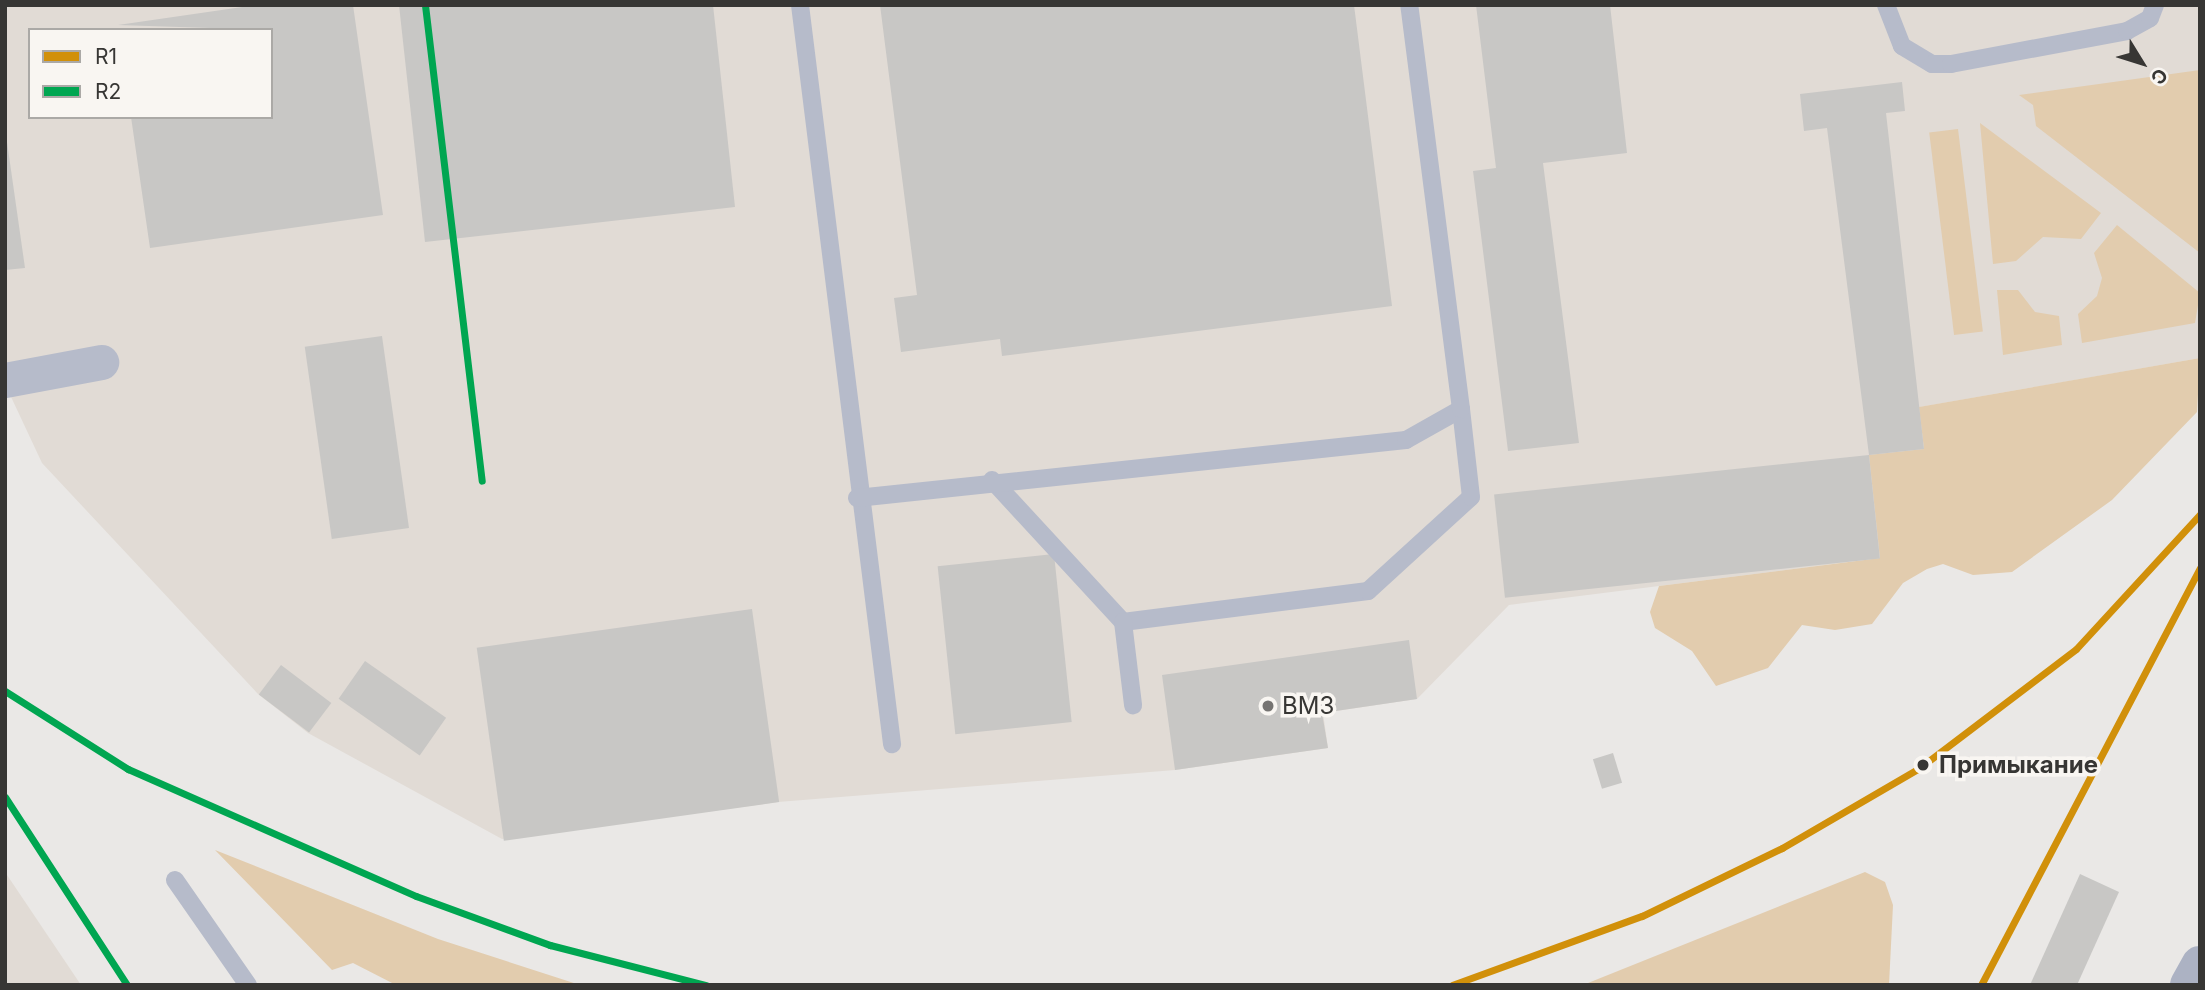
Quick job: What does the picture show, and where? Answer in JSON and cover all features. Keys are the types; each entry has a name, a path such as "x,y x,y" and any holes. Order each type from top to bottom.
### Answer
{"main road":[{"path":"2189,985 2200,965"}],"street":[{"path":"5,380 101,362"}],"lane":[{"path":"800,5 858,498 892,744"},
{"path":"1124,622 1368,591 1471,496 1409,5"},
{"path":"1886,5 1902,46 1932,64 1951,64 2127,31 2150,18 2155,5"},
{"path":"858,498 992,480 1406,439 1461,409"},
{"path":"992,480 1124,622 1133,705"},
{"path":"175,880 248,985"}],"shaded area":[{"path":"5,5 2200,5 2200,358 1920,407 1924,449 1880,558 1509,605 1417,699 1323,713 1328,748 1175,770 778,802 502,839 308,733 258,694 42,463 5,384"},
{"path":"2200,70 2200,253 2036,126 2033,105 2019,95"},
{"path":"1980,123 2101,213 2081,239 2043,237 2016,261 1993,264"},
{"path":"1958,129 1983,331 1954,335 1929,133"},
{"path":"2117,225 2200,293 2195,323 2082,343 2078,314 2097,296 2102,278 2094,253"},
{"path":"1997,290 2018,290 2035,312 2059,316 2062,345 2003,355"},
{"path":"2200,358 2197,412 2112,500 2012,572 1973,575 1943,564 1927,569 1903,583 1872,624 1835,630 1802,625 1768,668 1716,686 1692,651 1655,628 1650,612 1659,586 1880,558 1869,455 1924,449 1919,407"},
{"path":"215,850 438,939 580,985 396,985 353,963 332,970"},
{"path":"5,872 81,985 5,985"},
{"path":"1865,872 1885,882 1893,905 1889,985 1583,985"}],"building":[{"path":"256,5 353,5 383,215 150,248 131,119 273,119 273,28 118,25"},
{"path":"399,5 713,5 735,207 425,242"},
{"path":"880,5 1354,5 1392,306 1002,356 1000,339 901,352 894,298 917,295"},
{"path":"1476,5 1610,5 1627,153 1543,163 1579,443 1508,451 1473,171 1496,168"},
{"path":"1902,82 1905,111 1886,113 1924,449 1869,455 1827,128 1804,131 1800,94"},
{"path":"5,128 25,268 5,270"},
{"path":"382,336 409,528 332,539 305,347"},
{"path":"1869,455 1880,558 1505,598 1494,494"},
{"path":"1054,554 1072,722 955,734 938,566"},
{"path":"752,609 779,802 504,841 477,648"},
{"name":"ВМЗ","path":"1409,640 1417,699 1322,713 1328,748 1175,770 1162,675"},
{"path":"365,661 446,718 420,755 339,699"},
{"path":"281,665 331,703 309,732 259,695"},
{"path":"1613,753 1622,783 1602,789 1593,759"},
{"path":"2080,874 2119,892 2077,985 2030,985"}],"transit line":[{"name":"R2","path":"425,5 482,481"},
{"name":"R1","path":"1452,985 1642,916 1782,848 1918,769 2076,649 2200,514"},
{"name":"R1","path":"1981,985 2200,568"},
{"name":"R2","path":"5,691 128,769 416,896 550,945 706,985"},
{"name":"R2","path":"5,797 127,985"}],"place":[{"name":"ВМЗ","path":"1268,706"},
{"name":"Примыкание","path":"1923,765"}]}
